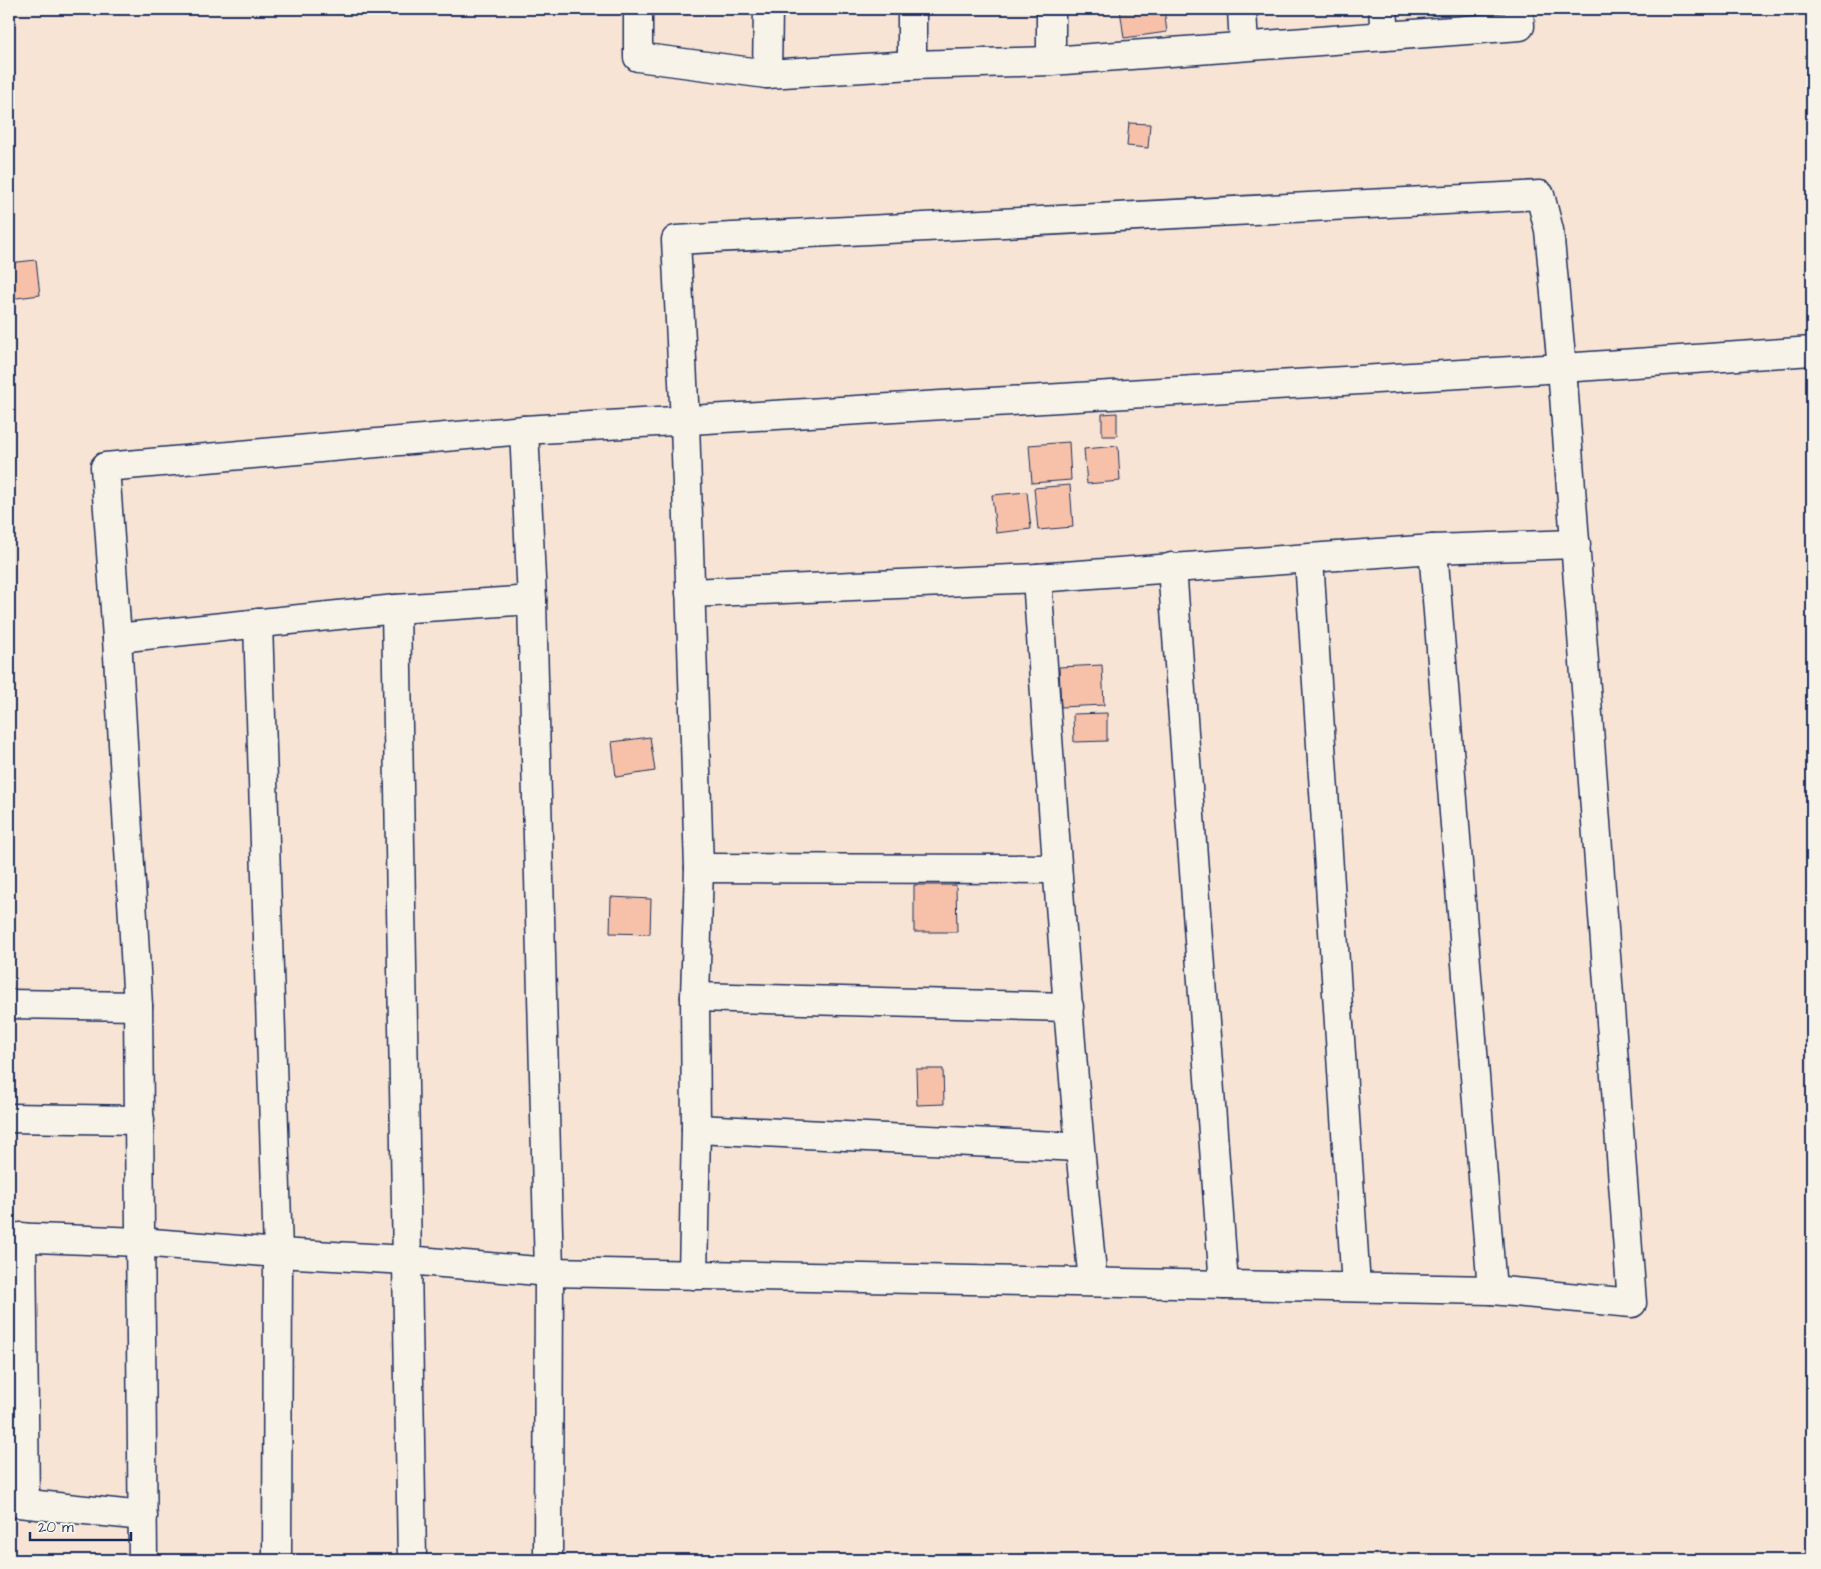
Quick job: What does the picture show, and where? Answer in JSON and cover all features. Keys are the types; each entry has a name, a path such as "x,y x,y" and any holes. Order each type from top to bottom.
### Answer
{"street":[{"path":"638,9 638,57 767,74 912,65 1051,61 1520,26 1519,9"},
{"path":"767,74 768,9"},
{"path":"912,9 912,65"},
{"path":"1051,9 1051,61"},
{"path":"1242,9 1244,46"},
{"path":"1383,9 1385,36"},
{"path":"142,1516 17,1502 15,1237 140,1242 278,1253 407,1260 549,1272 693,1275 1093,1282 1224,1285 1356,1287 1492,1290 1632,1303 1562,368 1549,230 1540,195 676,240 685,422 699,868 695,997 696,1129 693,1275"},
{"path":"143,1560 138,1006 117,638 104,467 524,430 685,422 1812,351"},
{"path":"524,430 532,600 549,1272 548,1560"},
{"path":"690,592 1037,578 1432,549 1576,544"},
{"path":"1432,549 1492,1290"},
{"path":"1309,559 1356,1287"},
{"path":"1172,567 1224,1285"},
{"path":"1037,578 1057,870 1079,1147 1093,1282"},
{"path":"117,638 396,609 532,600"},
{"path":"396,609 412,1560"},
{"path":"258,623 278,1253 277,1560"},
{"path":"699,868 1057,870"},
{"path":"695,997 1069,1007"},
{"path":"9,1004 138,1006"},
{"path":"9,1118 140,1120"},
{"path":"696,1129 1079,1147"}],"building":[{"path":"1120,9 1164,9 1167,32 1124,38"},
{"path":"1129,123 1150,124 1148,148 1127,146"},
{"path":"36,260 40,295 9,299 9,263"},
{"path":"1117,413 1117,436 1102,436 1102,414"},
{"path":"1069,442 1071,480 1032,483 1029,445"},
{"path":"1118,446 1120,481 1087,484 1084,449"},
{"path":"1070,485 1073,527 1038,530 1034,488"},
{"path":"1027,492 1031,529 996,533 992,495"},
{"path":"1102,665 1104,705 1061,707 1059,667"},
{"path":"1107,713 1107,741 1074,742 1073,714"},
{"path":"650,737 655,771 616,777 612,742"},
{"path":"914,885 956,885 957,932 914,932"},
{"path":"611,897 651,899 650,934 610,933"},
{"path":"916,1069 943,1069 944,1104 917,1105"}]}
